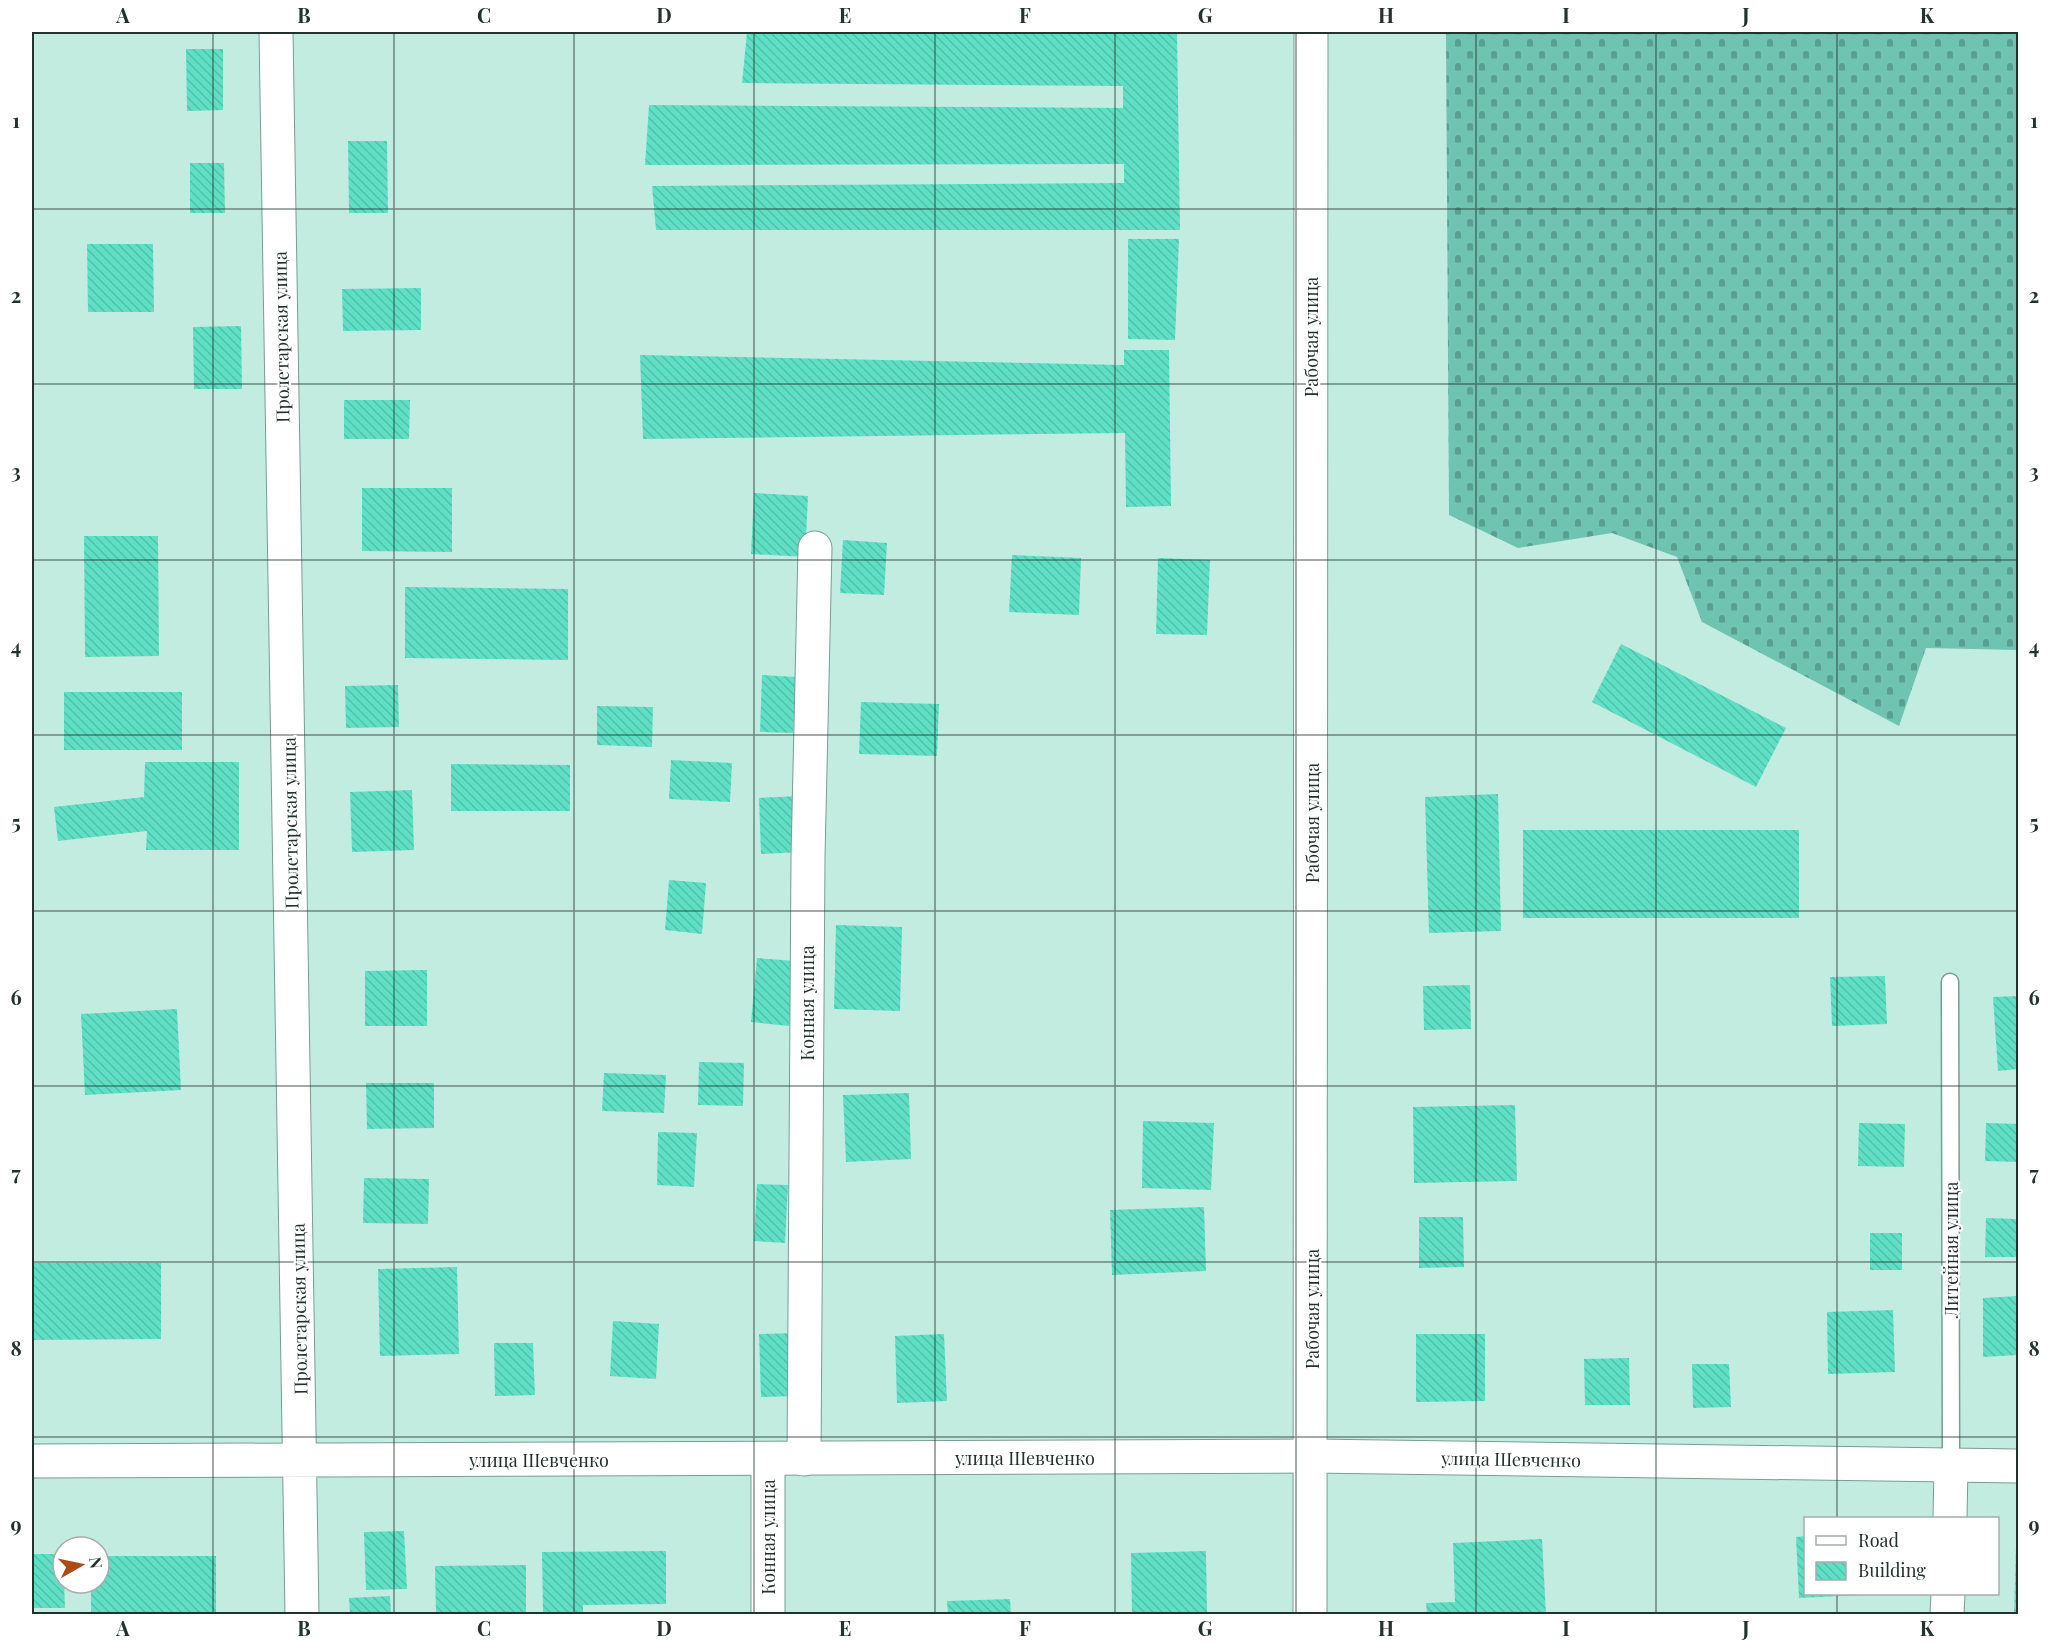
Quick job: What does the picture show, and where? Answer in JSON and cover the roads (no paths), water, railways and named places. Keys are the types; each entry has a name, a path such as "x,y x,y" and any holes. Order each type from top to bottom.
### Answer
{"street":[{"name":"Пролетарская улица","path":"276,32 302,1460 302,1614"},
{"name":"Рабочая улица","path":"1310,1614 1312,1456 1311,32"},
{"name":"Конная улица","path":"804,1459 808,857 815,548"},
{"name":"улица Шевченко","path":"32,1461 768,1460 1312,1456 1951,1467 2019,1466"},
{"name":"Конная улица","path":"768,1460 768,1614"},
{"name":"Литейная улица","path":"1950,1517 1951,1467"},
{"path":"1947,1614 1948,1595"}],"lane":[{"name":"Литейная улица","path":"1950,982 1951,1467"}]}
